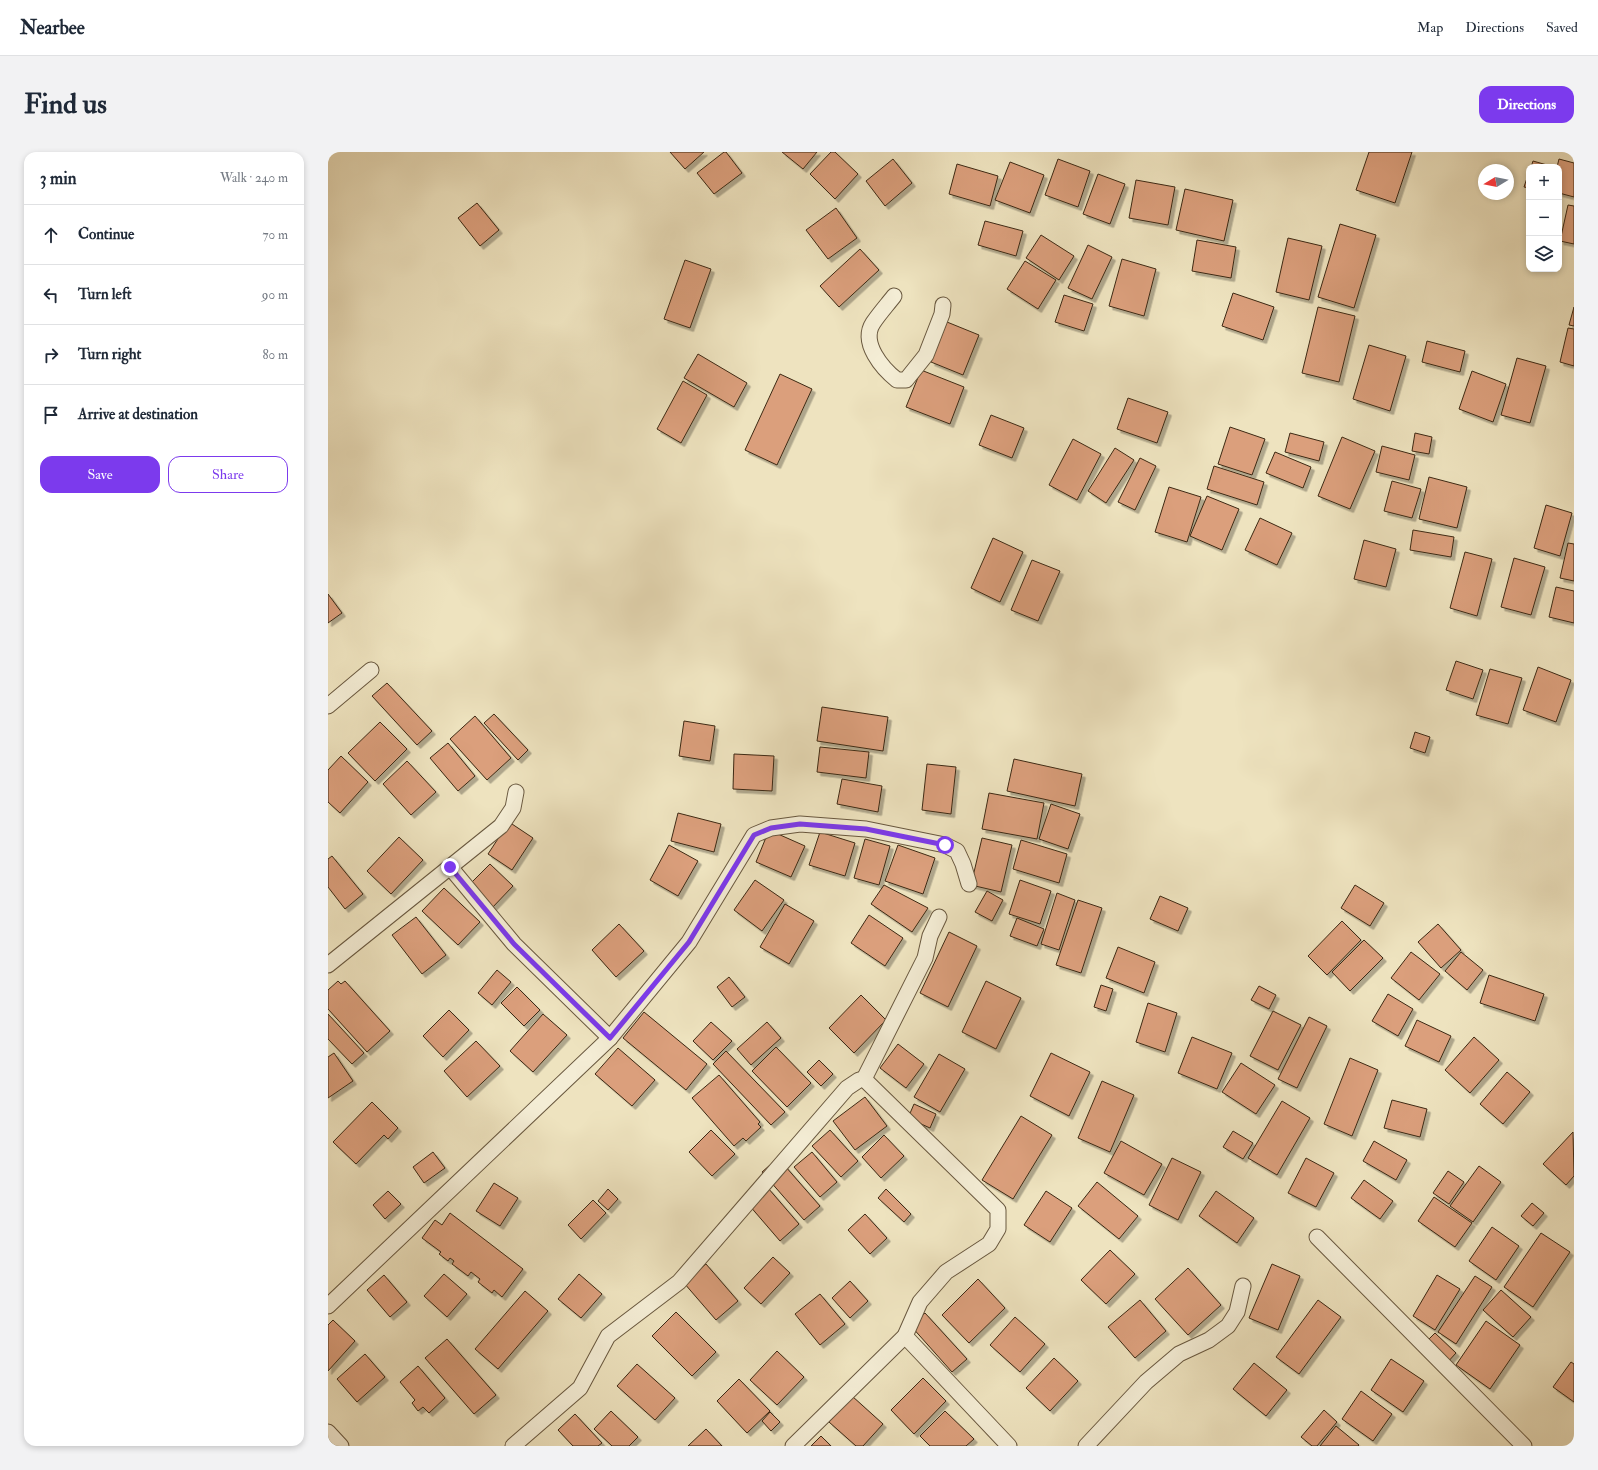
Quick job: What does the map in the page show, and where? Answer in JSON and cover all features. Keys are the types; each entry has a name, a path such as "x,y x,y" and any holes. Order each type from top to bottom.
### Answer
{"street":[{"path":"894,296 873,323 870,331 871,346 880,365 898,380 906,380 926,355 942,314 943,305"},
{"path":"328,706 371,670"},
{"path":"328,965 501,826 513,808 516,792"},
{"path":"328,1306 610,1038 689,942 754,835 771,828 800,824 866,829 945,845 957,851 964,864 969,884"},
{"path":"450,867 514,944 610,1038"},
{"path":"513,1446 580,1388 608,1336 679,1282 847,1088 859,1080 864,1079 925,958 930,936 939,917"},
{"path":"793,1446 905,1336 920,1302 946,1272 990,1244 998,1229 998,1210 864,1079"},
{"path":"1317,1237 1524,1446"},
{"path":"1086,1446 1146,1382 1179,1354 1209,1340 1228,1326 1237,1312 1243,1286"},
{"path":"905,1336 1009,1446"},
{"path":"328,1432 341,1446"}],"building":[{"path":"670,152 704,152 685,169"},
{"path":"726,152 742,173 714,194 697,173"},
{"path":"782,152 817,152 803,169"},
{"path":"831,152 835,152 858,174 835,199 810,174"},
{"path":"1369,152 1412,152 1395,203 1356,190"},
{"path":"893,159 912,183 885,206 866,181"},
{"path":"1058,159 1090,171 1078,207 1045,195"},
{"path":"1559,159 1574,163 1574,197 1562,194 1562,164 1558,164"},
{"path":"1533,161 1544,164 1532,164"},
{"path":"1010,162 1044,175 1030,213 995,200"},
{"path":"957,164 998,176 990,206 949,194"},
{"path":"1098,174 1125,184 1110,224 1083,214"},
{"path":"1136,180 1175,187 1168,225 1129,218"},
{"path":"1185,189 1233,200 1224,241 1176,230"},
{"path":"477,203 499,230 480,246 458,218"},
{"path":"1568,205 1574,206 1574,244 1562,241 1562,232"},
{"path":"836,208 857,238 828,259 806,230"},
{"path":"985,221 1023,231 1016,256 978,245"},
{"path":"1340,224 1376,235 1354,308 1318,297"},
{"path":"1041,235 1074,256 1059,280 1026,258"},
{"path":"1288,238 1322,246 1309,300 1276,292"},
{"path":"1197,240 1236,247 1231,278 1192,271"},
{"path":"1088,245 1112,257 1092,299 1068,288"},
{"path":"860,249 879,270 839,307 820,286"},
{"path":"1122,259 1156,269 1144,316 1109,306"},
{"path":"685,260 711,269 690,328 664,319"},
{"path":"1025,261 1056,280 1038,309 1007,289"},
{"path":"1233,293 1274,307 1263,340 1222,326"},
{"path":"1064,295 1093,304 1084,331 1055,322"},
{"path":"1318,307 1355,316 1339,382 1302,373"},
{"path":"1574,307 1574,326 1569,325"},
{"path":"947,322 979,335 963,375 931,362"},
{"path":"1568,328 1574,329 1574,366 1560,362"},
{"path":"1427,341 1465,351 1460,372 1422,362"},
{"path":"1369,345 1406,356 1390,411 1353,399"},
{"path":"698,354 747,383 734,407 684,378"},
{"path":"1517,358 1546,366 1530,423 1501,415"},
{"path":"921,370 964,387 950,424 906,407"},
{"path":"1472,371 1506,384 1493,422 1459,409"},
{"path":"780,374 812,389 777,465 745,450"},
{"path":"683,381 707,395 681,443 657,429"},
{"path":"1128,398 1168,412 1157,443 1117,429"},
{"path":"991,415 1024,428 1012,458 979,445"},
{"path":"1230,427 1265,439 1252,475 1218,464"},
{"path":"1290,433 1324,442 1319,461 1285,452"},
{"path":"1415,433 1432,437 1429,454 1412,451"},
{"path":"1342,437 1375,451 1350,509 1318,496"},
{"path":"1073,439 1101,454 1077,500 1049,485"},
{"path":"1382,446 1415,455 1409,480 1376,472"},
{"path":"1115,448 1134,460 1106,503 1088,491"},
{"path":"1275,452 1311,467 1303,488 1266,473"},
{"path":"1140,458 1156,466 1135,510 1118,502"},
{"path":"1214,466 1264,482 1257,505 1207,489"},
{"path":"1429,477 1467,487 1457,528 1419,519"},
{"path":"1392,481 1421,489 1412,518 1384,511"},
{"path":"1169,487 1201,497 1187,542 1155,532"},
{"path":"1207,496 1239,509 1222,550 1190,536"},
{"path":"1546,505 1572,513 1560,556 1534,548"},
{"path":"1260,518 1292,533 1277,565 1245,550"},
{"path":"1413,530 1454,537 1451,557 1410,550"},
{"path":"993,538 1023,552 1000,602 971,588"},
{"path":"1364,540 1396,549 1386,587 1354,579"},
{"path":"1568,543 1574,544 1574,581 1560,578"},
{"path":"1465,552 1492,559 1477,616 1450,608"},
{"path":"1514,558 1545,567 1531,615 1501,607"},
{"path":"1032,560 1060,571 1038,621 1011,610"},
{"path":"1556,587 1574,591 1574,623 1549,617"},
{"path":"328,594 342,613 328,623"},
{"path":"1456,661 1483,670 1473,699 1446,690"},
{"path":"1538,667 1571,680 1556,722 1523,710"},
{"path":"1490,669 1522,678 1508,724 1476,715"},
{"path":"387,683 432,731 417,745 372,696"},
{"path":"822,707 888,717 883,751 817,741"},
{"path":"494,714 528,750 518,760 484,723"},
{"path":"475,716 511,758 487,780 450,739"},
{"path":"684,721 715,726 710,761 679,756"},
{"path":"380,722 407,749 375,781 348,753"},
{"path":"1415,732 1430,737 1425,753 1410,748"},
{"path":"448,743 475,776 458,791 430,758"},
{"path":"820,747 869,752 866,778 817,772"},
{"path":"734,754 774,756 772,791 733,789"},
{"path":"341,756 368,782 340,813 328,802 328,770"},
{"path":"1014,759 1082,774 1075,806 1007,791"},
{"path":"407,761 436,792 411,815 383,784"},
{"path":"927,764 956,767 951,814 922,810"},
{"path":"842,779 882,786 878,812 837,804"},
{"path":"989,793 1044,803 1037,839 982,829"},
{"path":"1051,804 1080,814 1068,849 1039,839"},
{"path":"678,813 721,824 714,852 671,841"},
{"path":"509,822 533,838 512,870 488,854"},
{"path":"769,830 805,846 791,877 756,862"},
{"path":"820,832 855,843 845,876 809,865"},
{"path":"399,837 423,860 391,894 367,871"},
{"path":"982,838 1012,845 1001,892 971,885"},
{"path":"865,839 890,846 879,885 854,878"},
{"path":"1021,840 1067,854 1059,883 1013,869"},
{"path":"669,845 698,861 678,896 650,880"},
{"path":"898,845 935,858 923,894 885,881"},
{"path":"332,856 363,894 345,909 328,887 328,859"},
{"path":"490,864 513,886 491,909 468,886"},
{"path":"755,880 784,900 762,931 734,910"},
{"path":"1020,880 1051,891 1040,924 1009,914"},
{"path":"884,885 928,908 912,932 871,904"},
{"path":"1355,885 1384,903 1370,926 1341,908"},
{"path":"444,888 480,922 458,945 422,911"},
{"path":"987,891 1003,900 992,921 975,912"},
{"path":"1057,893 1075,900 1059,950 1041,944"},
{"path":"1160,896 1188,908 1178,931 1150,919"},
{"path":"1078,900 1102,908 1081,973 1056,965"},
{"path":"785,904 814,921 789,964 760,947"},
{"path":"869,915 903,938 885,966 851,943"},
{"path":"416,917 446,955 422,974 392,935"},
{"path":"1017,918 1044,929 1037,946 1010,936"},
{"path":"1342,921 1361,940 1327,975 1308,956"},
{"path":"619,924 644,951 616,977 592,950"},
{"path":"1438,924 1461,950 1441,968 1418,942"},
{"path":"949,932 977,946 948,1007 920,993"},
{"path":"1364,940 1383,958 1350,991 1332,972"},
{"path":"1118,947 1155,962 1144,993 1106,978"},
{"path":"1411,952 1440,974 1419,1000 1391,978"},
{"path":"1461,952 1483,970 1467,990 1445,971"},
{"path":"497,970 511,982 492,1005 478,993"},
{"path":"1489,975 1544,994 1535,1021 1480,1003"},
{"path":"729,977 745,997 732,1007 717,987"},
{"path":"338,981 341,984 345,981 390,1031 367,1052 328,1009 328,990"},
{"path":"986,981 1021,998 996,1049 962,1032"},
{"path":"1101,985 1113,989 1106,1011 1094,1007"},
{"path":"1259,986 1276,995 1269,1009 1251,1000"},
{"path":"517,987 540,1010 524,1026 501,1003"},
{"path":"1388,994 1413,1009 1398,1036 1372,1021"},
{"path":"861,995 886,1020 854,1053 829,1028"},
{"path":"1148,1003 1177,1013 1165,1052 1136,1042"},
{"path":"449,1010 469,1030 443,1057 423,1036"},
{"path":"1273,1011 1301,1025 1278,1070 1250,1056"},
{"path":"644,1012 707,1064 686,1090 623,1038"},
{"path":"328,1014 364,1053 352,1064 328,1039"},
{"path":"543,1014 567,1035 533,1072 510,1051"},
{"path":"1309,1017 1327,1026 1297,1088 1278,1079"},
{"path":"1417,1020 1451,1036 1439,1062 1405,1046"},
{"path":"711,1022 732,1041 713,1060 693,1041"},
{"path":"767,1022 781,1038 751,1065 737,1049"},
{"path":"1192,1037 1232,1053 1217,1089 1178,1073"},
{"path":"1474,1037 1499,1060 1470,1093 1445,1070"},
{"path":"476,1041 500,1066 467,1097 444,1071"},
{"path":"898,1044 924,1064 906,1088 880,1068"},
{"path":"776,1047 811,1083 787,1107 752,1071"},
{"path":"618,1048 655,1080 632,1106 595,1074"},
{"path":"726,1051 785,1112 771,1125 713,1064"},
{"path":"334,1053 353,1081 328,1098 328,1057"},
{"path":"1051,1053 1090,1072 1069,1116 1030,1096"},
{"path":"939,1054 965,1069 940,1112 914,1097"},
{"path":"1350,1058 1378,1070 1352,1136 1324,1124"},
{"path":"819,1060 833,1074 821,1086 807,1072"},
{"path":"1241,1063 1275,1085 1256,1114 1222,1092"},
{"path":"1507,1072 1530,1092 1503,1124 1480,1104"},
{"path":"719,1075 760,1122 758,1124 761,1127 746,1141 743,1138 734,1146 692,1098"},
{"path":"1102,1081 1134,1095 1110,1152 1078,1138"},
{"path":"865,1097 887,1126 855,1150 833,1121"},
{"path":"1392,1100 1427,1109 1420,1137 1384,1128"},
{"path":"1282,1101 1310,1118 1277,1175 1248,1158"},
{"path":"372,1102 398,1128 388,1139 384,1135 356,1164 333,1142"},
{"path":"914,1104 936,1114 930,1128 908,1118"},
{"path":"1021,1116 1052,1135 1013,1199 982,1180"},
{"path":"711,1130 735,1154 712,1176 689,1152"},
{"path":"830,1130 858,1161 841,1177 812,1146"},
{"path":"1233,1131 1253,1143 1243,1159 1223,1147"},
{"path":"1573,1132 1574,1176 1566,1185 1543,1164"},
{"path":"884,1135 904,1156 881,1178 862,1157"},
{"path":"1121,1141 1162,1164 1144,1195 1104,1173"},
{"path":"1374,1141 1407,1160 1396,1180 1363,1161"},
{"path":"433,1152 445,1168 424,1183 413,1167"},
{"path":"812,1152 837,1182 820,1197 794,1167"},
{"path":"778,1158 820,1206 804,1220 762,1172"},
{"path":"1172,1158 1201,1172 1178,1220 1149,1205"},
{"path":"1306,1158 1334,1173 1316,1207 1288,1193"},
{"path":"1479,1166 1501,1182 1473,1222 1450,1206"},
{"path":"1448,1171 1464,1182 1449,1204 1433,1193"},
{"path":"1364,1180 1393,1201 1380,1219 1351,1198"},
{"path":"1097,1182 1138,1216 1119,1239 1078,1206"},
{"path":"494,1183 518,1198 500,1226 476,1211"},
{"path":"768,1188 799,1224 780,1241 749,1205"},
{"path":"608,1189 618,1199 608,1210 598,1201"},
{"path":"886,1189 911,1214 904,1222 878,1198"},
{"path":"388,1191 401,1204 385,1219 373,1205"},
{"path":"1046,1191 1072,1208 1050,1242 1024,1225"},
{"path":"1216,1191 1254,1218 1237,1243 1199,1216"},
{"path":"1434,1197 1472,1223 1455,1247 1418,1221"},
{"path":"593,1200 606,1213 581,1239 568,1225"},
{"path":"1532,1203 1544,1213 1533,1226 1521,1216"},
{"path":"450,1213 523,1269 502,1297 494,1290 492,1293 478,1282 480,1279 471,1272 468,1276 452,1264 454,1261 450,1258 448,1261 439,1254 441,1252 422,1238 435,1220 442,1225"},
{"path":"865,1214 887,1238 870,1254 848,1230"},
{"path":"1492,1227 1519,1246 1496,1280 1469,1261"},
{"path":"1541,1233 1570,1252 1533,1307 1504,1287"},
{"path":"1110,1250 1135,1274 1106,1304 1081,1280"},
{"path":"773,1257 790,1273 761,1304 744,1288"},
{"path":"706,1264 738,1301 716,1320 684,1283"},
{"path":"1272,1264 1300,1276 1278,1330 1249,1318"},
{"path":"1188,1268 1221,1305 1188,1335 1155,1299"},
{"path":"444,1274 467,1294 447,1317 424,1296"},
{"path":"579,1274 602,1294 581,1318 558,1299"},
{"path":"384,1275 407,1302 390,1317 367,1290"},
{"path":"1437,1275 1460,1289 1435,1330 1413,1316"},
{"path":"1475,1276 1492,1287 1456,1344 1438,1332"},
{"path":"978,1279 1005,1308 969,1343 942,1315"},
{"path":"850,1281 868,1301 850,1318 832,1298"},
{"path":"1501,1290 1531,1317 1513,1337 1483,1310"},
{"path":"525,1291 548,1311 498,1369 475,1349"},
{"path":"820,1294 845,1324 820,1345 795,1314"},
{"path":"1140,1300 1166,1331 1135,1358 1108,1327"},
{"path":"1318,1300 1341,1317 1299,1374 1276,1357"},
{"path":"676,1312 716,1352 692,1376 652,1336"},
{"path":"925,1313 967,1359 952,1372 911,1326"},
{"path":"1015,1317 1045,1344 1020,1372 990,1345"},
{"path":"333,1320 355,1341 328,1371 328,1325"},
{"path":"1486,1321 1520,1345 1490,1389 1456,1365"},
{"path":"1435,1333 1456,1353 1446,1364 1425,1343"},
{"path":"447,1339 496,1395 474,1414 425,1358"},
{"path":"777,1351 804,1377 777,1405 750,1380"},
{"path":"365,1354 385,1377 357,1402 337,1379"},
{"path":"1054,1358 1078,1381 1050,1411 1026,1388"},
{"path":"1391,1359 1424,1381 1403,1412 1371,1390"},
{"path":"1571,1362 1574,1364 1574,1402 1553,1387"},
{"path":"1254,1363 1287,1390 1266,1416 1233,1389"},
{"path":"637,1364 675,1398 655,1420 617,1386"},
{"path":"418,1366 445,1398 429,1413 423,1407 418,1411 412,1403 415,1400 400,1382"},
{"path":"923,1378 946,1401 914,1434 891,1410"},
{"path":"739,1379 770,1411 747,1433 717,1401"},
{"path":"1361,1391 1392,1414 1373,1441 1342,1419"},
{"path":"852,1396 883,1424 863,1446 856,1446 829,1422"},
{"path":"1324,1410 1337,1422 1317,1446 1312,1446 1301,1437"},
{"path":"611,1411 638,1437 629,1446 612,1446 594,1429"},
{"path":"945,1411 974,1439 966,1446 930,1446 920,1436"},
{"path":"770,1412 780,1422 771,1431 762,1421"},
{"path":"575,1414 602,1443 598,1446 573,1446 558,1430"},
{"path":"1336,1426 1359,1445 1320,1446"},
{"path":"706,1429 722,1446 688,1446"},
{"path":"821,1436 831,1446 811,1446"}],"route":[{"path":"450,867 514,944 610,1038 689,942 754,835 771,828 800,824 866,829 945,845"}]}
